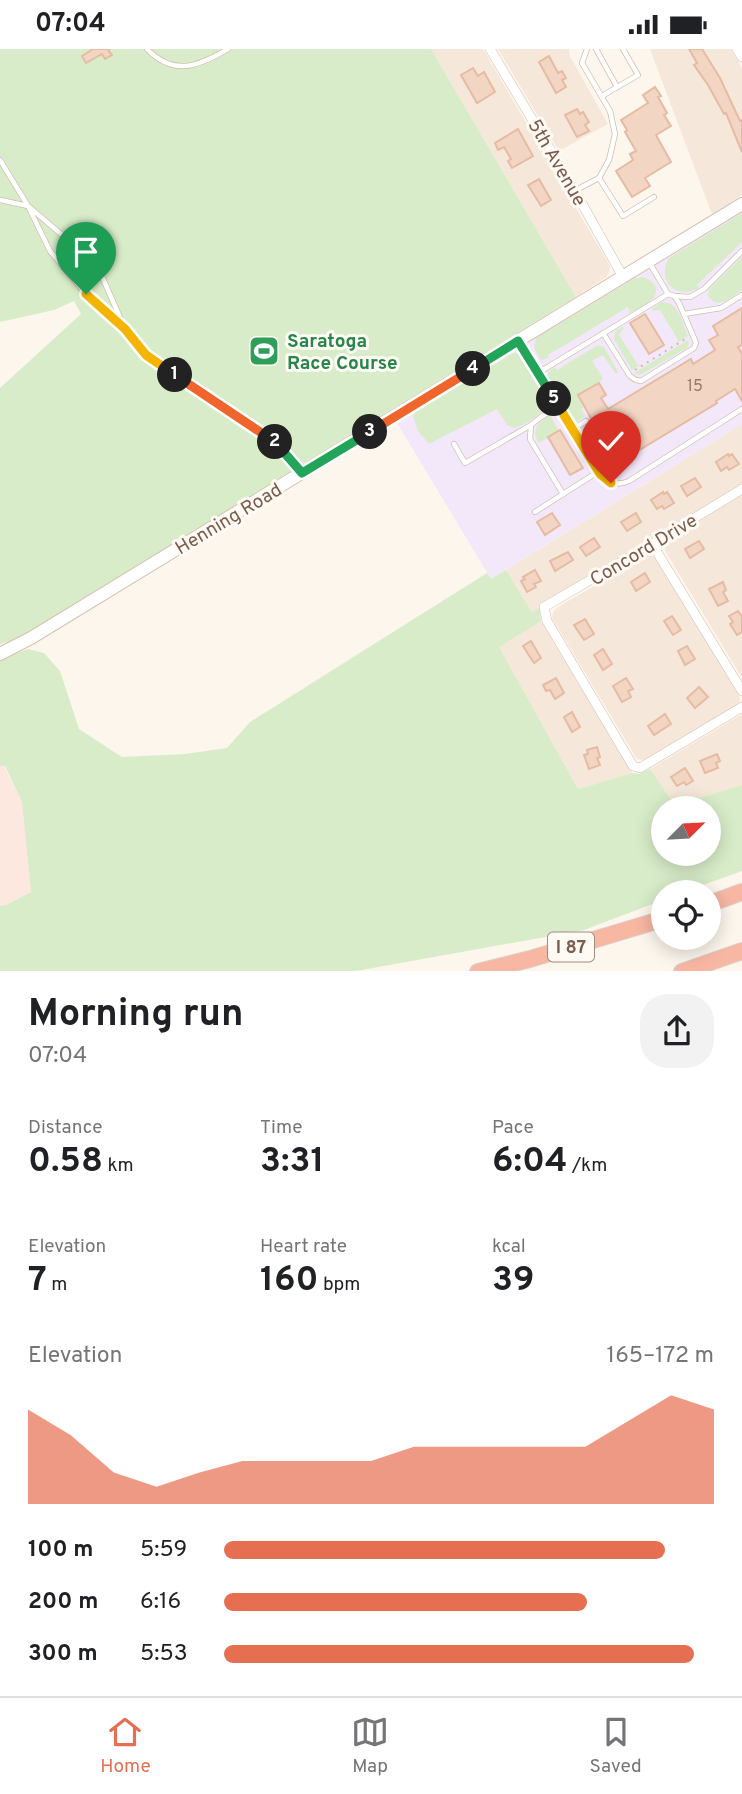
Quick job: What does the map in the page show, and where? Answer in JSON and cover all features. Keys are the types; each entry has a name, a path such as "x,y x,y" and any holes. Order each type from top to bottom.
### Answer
{"highway":[{"path":"721,900 742,892"},
{"name":"I 87","path":"478,971 543,955 651,923"},
{"path":"682,971 742,951"}],"street":[{"name":"5th Avenue","path":"491,49 623,277"},
{"path":"737,49 742,57"},
{"name":"Henning Road","path":"0,654 31,638 742,204"},
{"name":"Concord Drive","path":"742,489 544,607 547,621 633,766 640,768 742,708"},
{"path":"652,544 742,691"}],"lane":[{"path":"147,49 162,61 180,67 207,61 228,49"},
{"path":"575,191 599,178 609,160 615,134 610,111 582,63 587,49"},
{"path":"596,49 617,87"},
{"path":"601,96 638,75 623,49"},
{"path":"0,160 28,206 50,251 86,294 125,329 146,355 272,439 302,473"},
{"path":"599,178 623,216 654,197"},
{"path":"0,200 28,206 74,245 101,274 125,329"},
{"path":"649,261 668,294 690,297 704,289 742,251"},
{"path":"538,373 668,294"},
{"path":"684,314 721,307 742,295"},
{"path":"603,333 630,376 641,381 694,348 696,344 674,296"},
{"path":"518,341 599,471 611,483 625,483 742,409"},
{"path":"454,444 465,463 558,406"},
{"path":"535,512 612,463 586,421 573,429"},
{"path":"531,425 530,439 563,494"}],"path":[{"path":"633,371 688,338"}],"shaded area":[{"path":"431,49 483,49 610,266 605,278 576,297"},
{"path":"498,49 569,49 570,56 608,124 559,151"},
{"path":"650,49 731,49 742,68 742,195 712,214"},
{"path":"742,212 742,424 491,579 397,423"},
{"path":"742,424 742,483 532,612 506,570"},
{"path":"742,495 742,678 665,547 675,536"},
{"path":"649,554 661,565 739,695 740,701 643,760 637,759 552,618 558,607"},
{"path":"541,621 632,773 578,789 498,646"},
{"path":"742,714 742,785 706,796 669,796 650,769"},
{"path":"0,766 4,766 22,802 31,892 0,906"}],"green space":[{"name":"Saratoga Race Course","path":"0,49 431,49 576,297 15,640 0,644 0,388 81,314 74,301 54,310 0,322"},
{"path":"742,213 742,242 697,285 699,288 683,292 670,286 665,274 669,258"},
{"path":"742,257 742,290 720,303 712,300 708,296 709,289"},
{"path":"642,277 651,281 656,288 651,300 630,313 628,307 548,355 549,358 541,360 534,348 536,338 635,278"},
{"path":"662,302 676,309 688,336 677,343 678,340 660,310 652,309"},
{"path":"624,328 619,335 638,365 642,364 632,370 614,339 615,331"},
{"path":"688,340 687,348 640,375 634,373"},
{"path":"598,345 604,347 618,372 616,374 603,355 592,361 603,378 579,395 585,406 581,409 585,416 573,424 548,381 548,373 554,367 557,370"},
{"path":"513,353 523,355 549,399 540,413 514,428 507,425 497,409 429,444 418,431 412,413"},
{"path":"550,415 559,431 539,443 535,434 537,427"},
{"path":"506,570 532,612 542,606 541,621 499,647 578,789 650,769 669,796 651,796 651,866 721,866 721,796 706,796 742,785 742,871 717,880 651,880 651,905 584,930 356,971 0,971 0,906 31,892 22,802 5,766 0,766 0,659 28,649 44,653 60,671 79,729 122,757 185,754 227,748 250,722 487,573 491,579"}],"building":[{"path":"93,49 110,49 108,50 112,55 105,59 102,54 86,63 82,56"},
{"path":"689,49 702,49 720,78 740,121 742,120 742,152 726,113 724,114 694,65 697,63"},
{"path":"549,56 558,73 562,71 566,78 562,80 566,87 556,93 539,62"},
{"path":"473,68 478,76 484,72 495,92 477,103 461,75"},
{"path":"655,87 667,113 664,115 671,126 656,135 671,162 645,178 650,186 632,197 616,171 633,160 630,154 636,151 621,120 648,103 643,95"},
{"path":"577,109 580,114 583,112 589,122 585,125 589,131 577,137 565,115"},
{"path":"518,129 533,156 512,168 508,161 511,159 504,147 498,150 495,143"},
{"path":"539,179 551,200 541,206 528,185"},
{"path":"742,308 742,345 738,347 742,354 742,401 735,389 716,401 717,403 623,460 597,417 592,420 578,395 599,383 606,395 601,398 608,409 691,359 693,364 715,350 709,340 718,335 713,326"},
{"path":"645,314 664,345 649,354 630,323"},
{"path":"560,430 583,468 570,475 548,437"},
{"path":"732,454 739,464 721,471 716,462"},
{"path":"695,478 701,487 687,496 681,486"},
{"path":"667,492 674,503 664,509 662,506 657,509 651,500"},
{"path":"552,513 560,525 545,535 537,522"},
{"path":"636,513 641,522 627,531 621,522"},
{"path":"594,538 600,547 586,556 580,547"},
{"path":"699,541 704,549 690,558 685,549"},
{"path":"568,552 573,560 555,571 550,561"},
{"path":"535,570 541,581 527,592 521,581"},
{"path":"645,573 650,582 636,591 631,582"},
{"path":"723,582 726,590 723,592 728,601 718,606 709,589"},
{"path":"738,611 742,617 742,632 737,635 730,624 733,622 729,616"},
{"path":"672,616 681,630 673,635 664,621"},
{"path":"585,619 594,634 584,640 574,625"},
{"path":"531,641 541,658 534,663 523,646"},
{"path":"687,646 695,659 685,665 678,651"},
{"path":"603,649 612,664 603,670 594,655"},
{"path":"556,678 564,693 555,699 543,685"},
{"path":"626,678 633,689 628,691 631,697 622,702 613,686"},
{"path":"699,687 708,697 695,708 687,698"},
{"path":"572,712 580,727 572,732 564,717"},
{"path":"665,714 671,724 654,735 648,726"},
{"path":"597,747 600,765 589,769 584,755 588,754 587,750"},
{"path":"717,754 720,761 716,763 718,768 705,773 700,761"},
{"path":"685,768 693,781 677,786 671,777"}],"place":[{"name":"Saratoga Race Course","path":"264,351"}],"route":[{"path":"86,294 125,329 146,355 272,439 302,473 518,341 600,474 611,483"}]}
